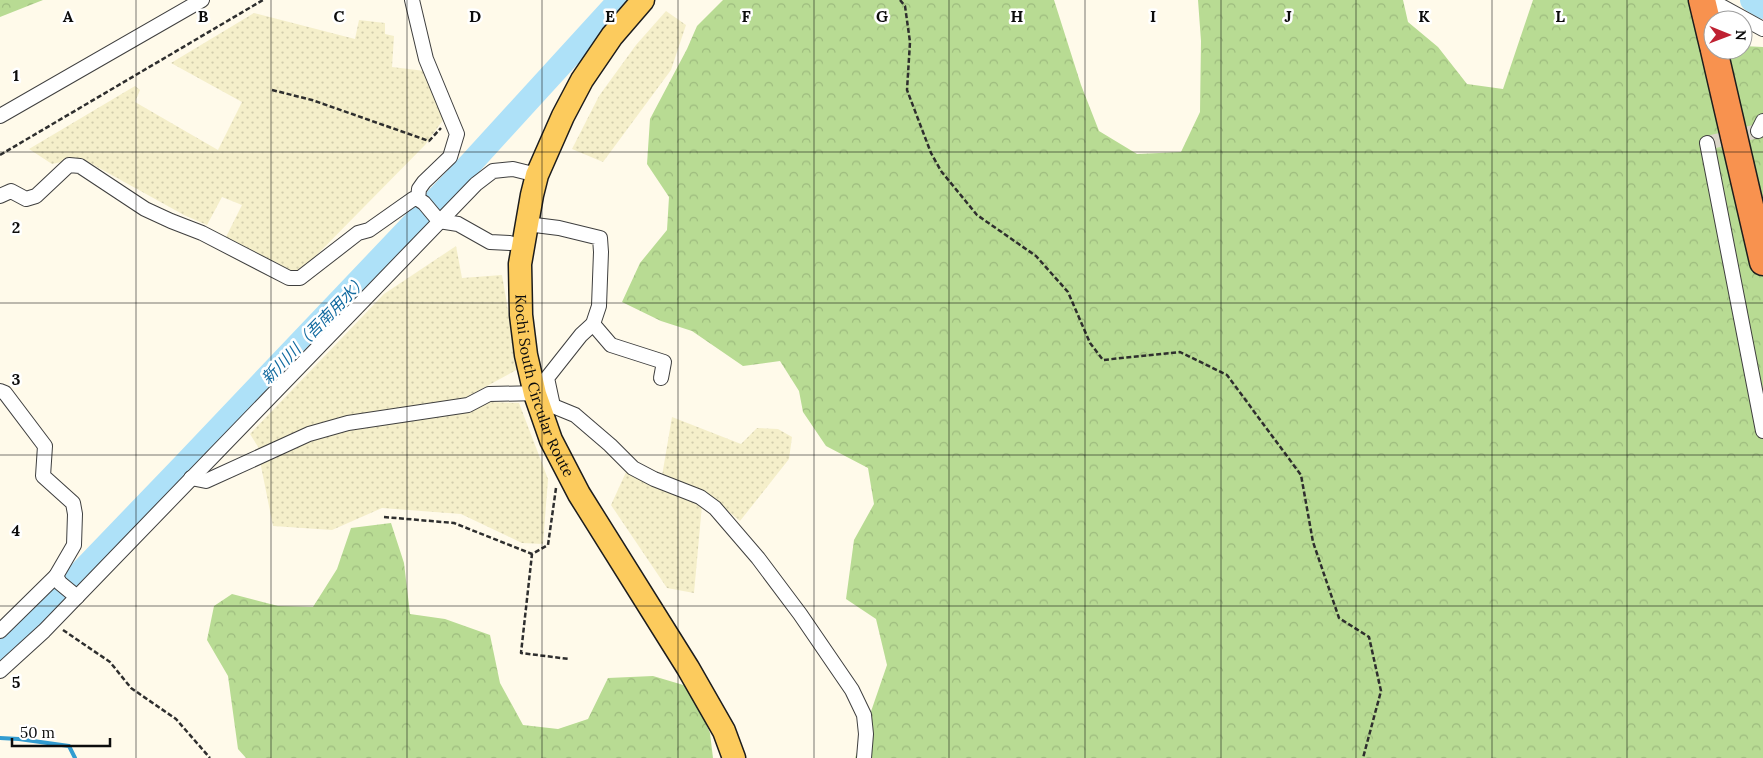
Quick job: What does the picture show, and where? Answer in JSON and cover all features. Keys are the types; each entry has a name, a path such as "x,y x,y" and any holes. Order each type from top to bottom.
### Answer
{"highway":[{"path":"1716,60 1763,262"}],"main road":[{"name":"Kochi South Circular Route","path":"643,0 612,36 582,80 563,116 536,176 520,264 521,315 526,355 542,392 551,440 579,494 688,668 724,731 734,758"}],"street":[{"path":"0,116 202,0"},
{"path":"412,0 426,59 457,134 450,157 419,189 429,209"},
{"path":"1710,0 1763,28"},
{"path":"1707,143 1763,430"},
{"path":"0,196 12,191 26,199 36,196 69,165 80,166 145,209 171,222 202,233 289,278 300,278 358,233 369,230 412,199 490,242 510,243"},
{"path":"0,671 52,623 75,595 191,478 429,209 476,184 493,171 513,169 536,176"},
{"path":"527,224 559,228 600,238 602,252 599,306 593,324 581,335 547,378 542,392"},
{"path":"593,324 611,345 664,362 661,378"},
{"path":"0,391 5,393 45,446 43,476 73,503 75,514 74,545 58,579 0,631"},
{"path":"191,478 206,480 308,434 348,423 468,405 490,394 542,392"},
{"path":"542,392 553,406 575,415 633,468 654,479 700,497 707,502 758,558 800,614 852,690 864,714 866,734 864,758"},
{"path":"58,579 75,595"}],"path":[{"path":"0,155 263,0"},
{"path":"900,0 905,6 910,42 907,90 930,153 941,171 977,215 1036,256 1068,292 1090,344 1103,360 1180,352 1227,375 1301,475 1314,542 1339,618 1369,637 1381,691 1363,758"},
{"path":"272,90 312,100 429,141 450,117"},
{"path":"532,554 548,545 556,484"},
{"path":"384,517 454,522 532,554"},
{"path":"532,554 521,653 569,659"},
{"path":"52,623 110,662 131,688 176,719 210,758"}],"shaded area":[{"path":"666,11 686,25 671,70 603,162 572,149 599,96 636,45"},
{"path":"254,13 355,39 359,20 385,23 385,34 394,36 392,67 425,71 446,116 425,145 298,274 226,237 242,205 222,197 207,225 184,215 81,158 52,164 29,149 135,86 140,90 135,102 218,150 242,102 171,63"},
{"path":"456,246 462,278 502,275 518,369 465,398 348,418 260,450 250,434 384,294"},
{"path":"488,402 519,403 548,479 543,544 522,543 461,514 382,508 332,530 273,526 260,461 310,438"},
{"path":"672,417 741,444 757,428 778,429 792,437 789,459 740,521 708,494 662,476"},
{"path":"627,470 702,505 694,593 667,588 611,505"}],"green space":[{"path":"0,0 43,0 0,17"},
{"path":"723,0 1054,0 1081,85 1099,131 1137,154 1181,152 1200,112 1201,41 1198,0 1403,0 1408,22 1438,47 1467,84 1503,89 1533,0 1707,0 1708,10 1703,10 1703,60 1753,60 1753,46 1763,47 1763,758 855,758 887,665 876,619 846,599 854,540 874,504 868,468 826,446 803,412 799,391 780,361 743,366 692,331 661,321 622,302 640,263 667,230 669,197 647,164 650,119 697,26"},
{"path":"391,523 404,563 410,614 445,619 490,635 500,683 523,725 558,729 588,719 608,678 653,676 690,687 710,733 713,758 246,758 238,749 228,676 207,640 214,606 232,594 278,606 313,607 337,569 351,528"}],"waterway":[{"name":"新川川（吾南用水）","path":"0,650 32,623 182,467 471,163 620,0"},
{"path":"1752,0 1763,7"},
{"path":"0,738 69,746 75,758"}],"tunnel":[{"path":"1707,143 1758,131"}]}
